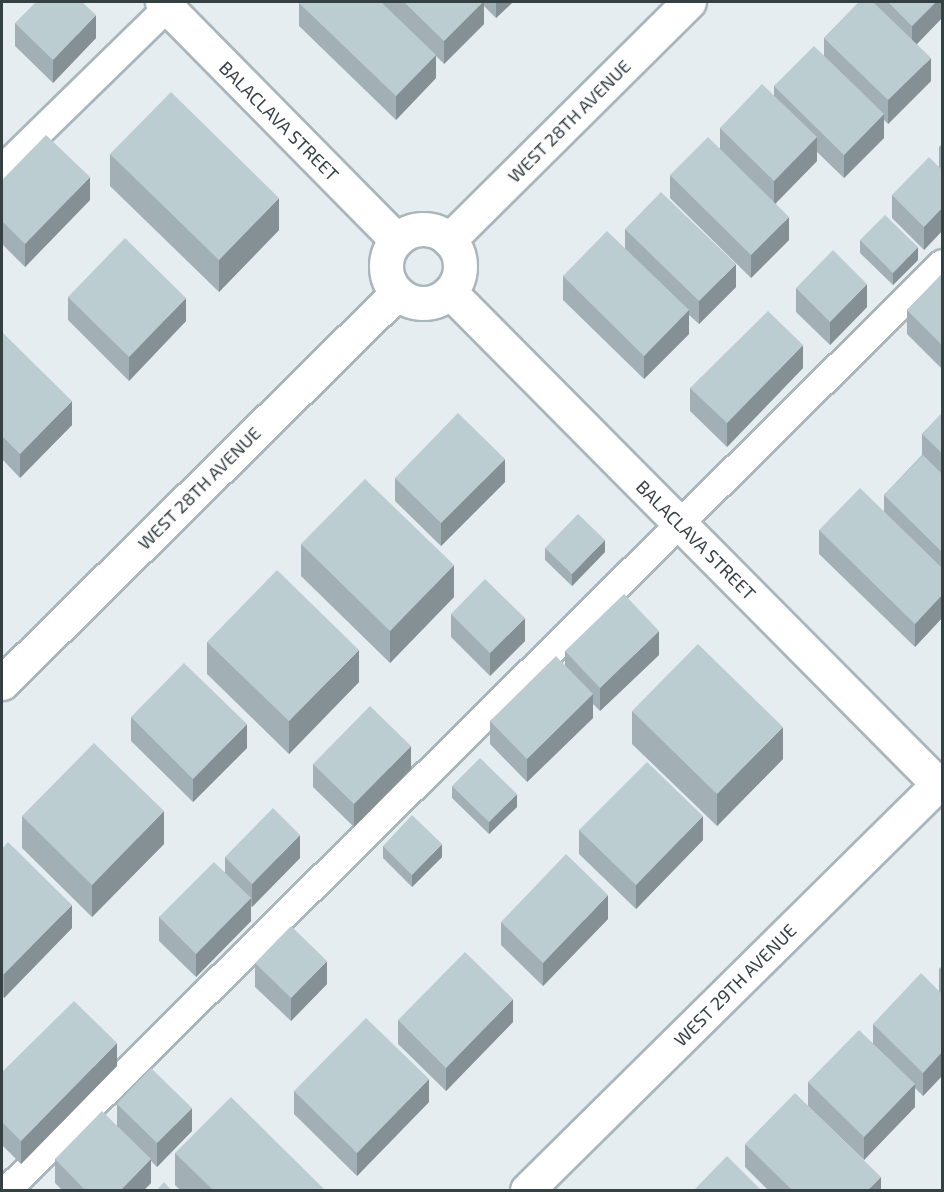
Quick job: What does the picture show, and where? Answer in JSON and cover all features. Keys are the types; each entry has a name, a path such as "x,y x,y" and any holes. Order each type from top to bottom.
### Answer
{"street":[{"name":"WEST 28TH AVENUE","path":"449,240 690,2"},
{"name":"BALACLAVA STREET","path":"167,3 397,240"},
{"path":"418,230 429,230 449,240 459,260 460,272 450,292 429,303 406,300 397,293 386,272 390,249 397,240 418,230"},
{"name":"BALACLAVA STREET","path":"450,292 941,784"},
{"name":"WEST 28TH AVENUE","path":"2,683 397,293"},
{"name":"WEST 29TH AVENUE","path":"527,1191 941,784"}],"lane":[{"path":"2,168 167,3"},
{"path":"6,1191 942,263"}],"building":[{"path":"36,2 82,2 96,15 53,60 15,23"},
{"path":"381,2 436,55 396,96 299,3"},
{"path":"404,2 483,2 444,41"},
{"path":"859,2 873,2 931,58 888,100 824,38"},
{"path":"888,2 936,2 912,26"},
{"path":"814,46 884,114 844,155 774,86"},
{"path":"762,84 817,137 774,181 720,128"},
{"path":"171,92 279,198 219,260 110,154"},
{"path":"46,135 90,177 25,244 2,221 2,180"},
{"path":"708,137 789,217 751,255 670,175"},
{"path":"929,157 942,170 942,208 924,227 892,195"},
{"path":"661,192 736,264 699,301 625,229"},
{"path":"885,215 918,247 893,273 860,240"},
{"path":"607,231 689,310 644,356 563,276"},
{"path":"125,238 186,298 129,357 68,297"},
{"path":"833,250 867,284 830,322 796,288"},
{"path":"942,274 942,345 907,310"},
{"path":"768,311 803,345 727,423 690,388"},
{"path":"2,332 72,401 20,454 2,436"},
{"path":"458,413 505,459 441,523 395,478"},
{"path":"942,413 942,453 922,434"},
{"path":"923,455 942,474 942,552 884,495"},
{"path":"365,479 454,565 390,631 301,544"},
{"path":"860,488 942,568 942,595 915,624 819,530"},
{"path":"578,514 605,540 572,574 545,548"},
{"path":"277,570 359,650 289,721 207,642"},
{"path":"485,579 525,618 490,653 451,614"},
{"path":"624,594 659,631 600,688 565,651"},
{"path":"698,644 783,727 717,794 632,711"},
{"path":"556,656 593,694 527,759 490,721"},
{"path":"184,663 247,724 193,779 131,717"},
{"path":"370,706 411,746 354,804 313,764"},
{"path":"94,743 164,811 92,885 22,816"},
{"path":"480,758 517,794 489,822 452,786"},
{"path":"647,762 703,816 636,885 579,830"},
{"path":"273,808 300,835 252,884 225,857"},
{"path":"412,815 442,844 412,875 383,846"},
{"path":"8,842 72,905 4,974 2,972 2,849"},
{"path":"566,854 608,895 543,963 501,922"},
{"path":"214,862 251,898 196,954 159,917"},
{"path":"291,926 327,961 291,998 255,963"},
{"path":"465,952 513,999 446,1068 398,1020"},
{"path":"921,973 942,994 942,1052 923,1073 873,1024"},
{"path":"74,1001 117,1043 21,1141 2,1122 2,1072"},
{"path":"366,1018 429,1079 357,1153 294,1091"},
{"path":"859,1030 915,1084 864,1137 808,1082"},
{"path":"151,1068 192,1108 157,1143 117,1104"},
{"path":"795,1093 881,1177 867,1191 793,1191 745,1144"},
{"path":"231,1097 326,1191 214,1191 175,1153"},
{"path":"102,1111 151,1159 120,1191 86,1191 55,1159"},
{"path":"727,1156 762,1191 693,1191"},
{"path":"164,1182 172,1191 156,1191"}]}
